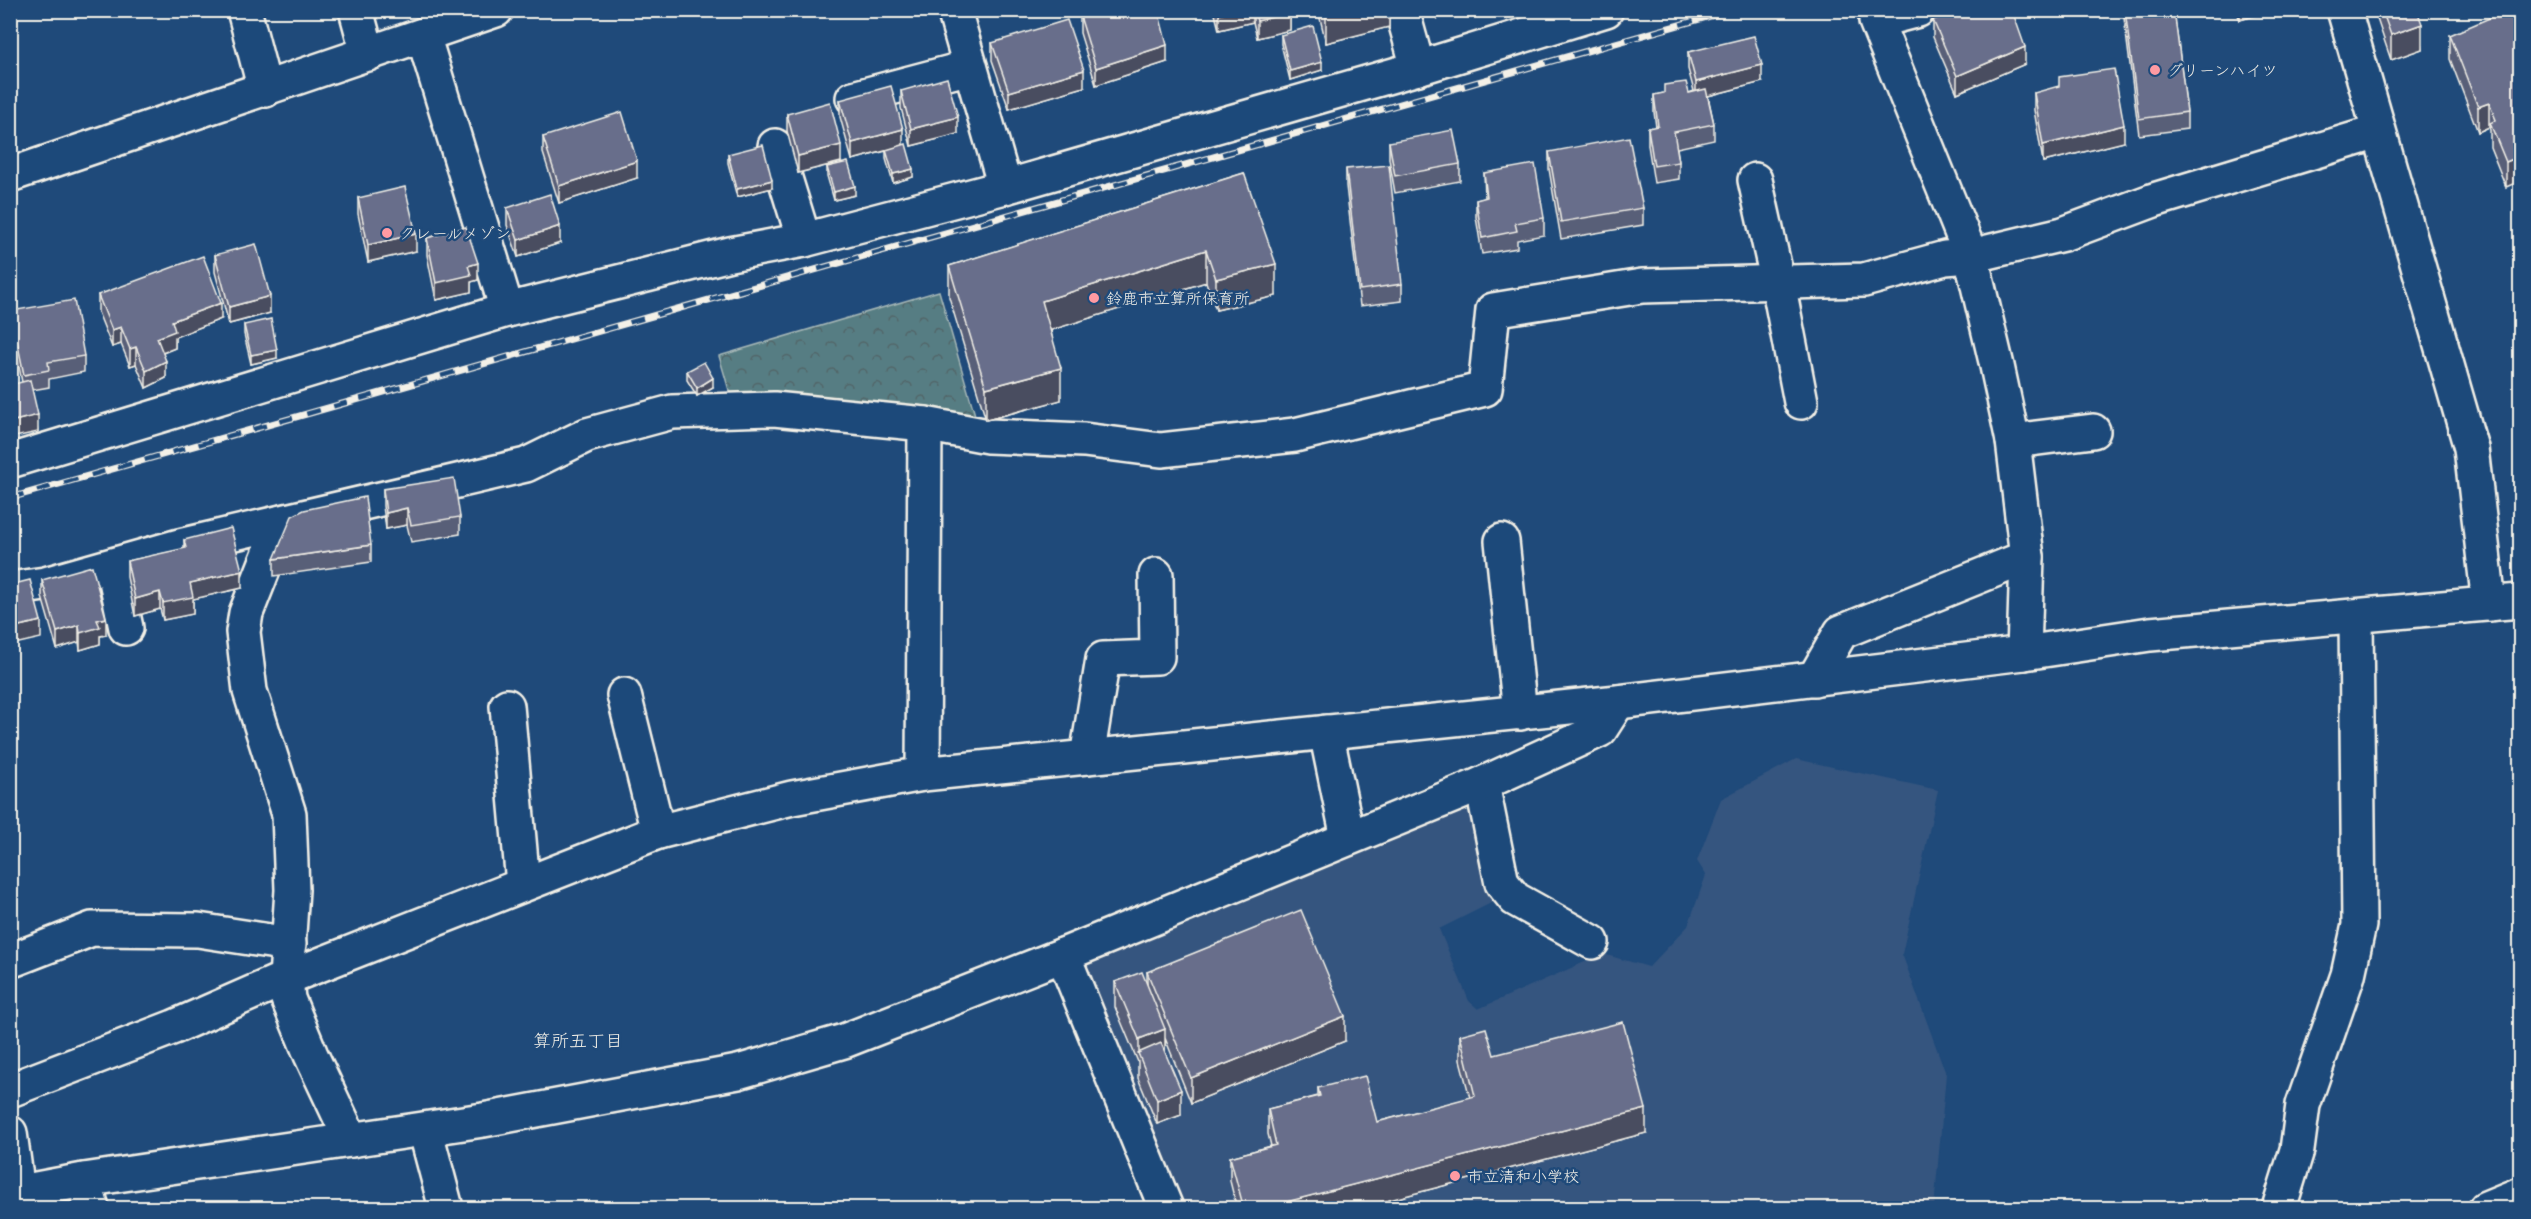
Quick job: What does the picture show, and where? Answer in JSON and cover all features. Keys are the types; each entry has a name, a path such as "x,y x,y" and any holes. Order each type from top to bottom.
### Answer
{"street":[{"path":"244,10 265,90"},
{"path":"356,10 368,54"},
{"path":"10,175 368,54 438,24 496,10"},
{"path":"954,10 1005,187"},
{"path":"1402,10 1418,68"},
{"path":"1918,10 1876,21 1971,256 2013,441 2027,556 2024,653"},
{"path":"10,1090 174,1027 286,978 658,832 792,798 923,774 1618,702 2024,653 2150,634 2356,618 2505,603 2471,448 2344,10"},
{"path":"10,461 507,310 730,255 804,240 1005,187 1418,68 1586,14"},
{"path":"438,24 507,310"},
{"path":"853,98 970,67"},
{"path":"10,589 45,584 179,546 526,465 587,435 672,412 774,409 925,424 988,436 1084,440 1161,450 1295,435 1485,389 1493,310 1642,286 1864,280 1945,258 1971,256 2063,234 2154,200 2378,132"},
{"path":"775,146 804,240"},
{"path":"1755,180 1801,402"},
{"path":"923,774 925,424"},
{"path":"2013,441 2093,431"},
{"path":"282,522 246,613 243,632 250,692 289,814 292,890 286,978 288,999 310,1055 351,1140"},
{"path":"1502,541 1520,713"},
{"path":"1814,679 1841,632 2027,556"},
{"path":"113,566 126,628"},
{"path":"1088,757 1103,659 1157,657 1156,575"},
{"path":"2279,1209 2297,1150 2303,1105 2348,975 2359,925 2356,618"},
{"path":"624,695 658,832"},
{"path":"10,1133 14,1193 88,1194 351,1140 425,1129 738,1072 844,1041 1063,955 1482,784 1600,730 1618,702"},
{"path":"507,706 523,884"},
{"path":"1326,732 1348,838"},
{"path":"1482,784 1502,883 1515,899 1592,942"},
{"path":"10,961 92,929 198,930 289,944"},
{"path":"1063,955 1166,1209"},
{"path":"425,1129 446,1209"},
{"path":"2486,1209 2520,1194"}],"shaded area":[{"path":"1796,759 1938,790 1902,954 1946,1074 1934,1208 1180,1208 1085,975 1093,956 1461,808 1478,817 1499,899 1439,929 1469,1001 1478,1009 1603,954 1649,967 1688,926 1706,875 1697,861 1721,799"}],"green space":[{"path":"939,291 977,422 731,397 719,356"}],"building":[{"path":"1097,10 1158,10 1167,45 1096,68 1080,16"},
{"path":"1218,10 1232,10 1219,14"},
{"path":"1254,10 1290,10 1290,13 1257,21"},
{"path":"1959,10 2012,10 2025,47 1957,76 1933,20"},
{"name":"グリーンハイツ","path":"2125,10 2174,10 2187,112 2139,119"},
{"path":"2382,10 2417,10 2422,24 2391,35"},
{"path":"2508,10 2517,10 2520,19 2520,156 2506,162 2490,123 2496,120 2489,103 2478,107 2450,35"},
{"path":"1067,20 1084,70 1009,92 992,43"},
{"path":"1313,26 1322,62 1290,71 1281,35"},
{"path":"1754,36 1762,65 1696,82 1688,52"},
{"path":"2114,69 2124,125 2043,145 2034,93 2059,86 2059,77"},
{"path":"947,78 958,117 911,129 901,91"},
{"path":"1686,82 1689,93 1706,89 1714,124 1674,132 1679,162 1654,166 1648,128 1658,126 1654,95 1664,93 1664,85"},
{"path":"891,86 903,129 852,143 840,100"},
{"path":"830,102 841,145 798,156 787,114"},
{"path":"622,112 637,161 559,186 543,137"},
{"path":"1453,130 1460,164 1395,176 1389,142"},
{"path":"1629,137 1643,208 1561,222 1549,152"},
{"path":"906,144 913,169 893,174 886,150"},
{"path":"763,145 772,180 737,189 728,154"},
{"path":"848,162 855,186 834,192 827,167"},
{"path":"1535,164 1544,218 1515,223 1517,231 1482,238 1476,200 1487,197 1484,173"},
{"path":"1389,165 1402,284 1360,290 1346,169"},
{"path":"1244,173 1276,264 1216,279 1206,250 1042,301 1061,368 986,388 949,266"},
{"name":"クレールメゾン","path":"405,187 416,234 368,245 358,198"},
{"path":"550,194 560,226 518,240 507,208"},
{"path":"466,227 478,263 468,266 471,275 436,283 427,238"},
{"path":"256,244 270,296 229,307 215,255"},
{"path":"203,256 221,303 172,321 175,331 157,338 166,361 146,371 136,347 130,349 121,327 112,330 98,295"},
{"path":"74,300 84,356 48,362 49,370 24,375 11,311"},
{"path":"271,319 277,350 251,355 244,325"},
{"path":"704,362 713,378 697,388 687,371"},
{"path":"30,380 38,415 10,422 10,385"},
{"path":"454,478 460,517 411,525 407,508 386,513 383,489"},
{"path":"365,497 371,545 274,559 292,516 304,510"},
{"path":"231,528 242,571 190,583 193,597 163,603 160,592 135,599 127,561 186,548 184,540"},
{"path":"92,566 106,618 97,620 100,627 80,633 79,625 57,632 42,580"},
{"path":"30,580 41,621 10,628 10,585"},
{"path":"1301,910 1345,1016 1191,1078 1147,972"},
{"path":"1142,972 1165,1029 1139,1039 1115,982"},
{"path":"1623,1022 1646,1109 1259,1209 1244,1209 1230,1157 1276,1145 1268,1109 1320,1096 1318,1088 1365,1076 1377,1122 1475,1096 1460,1035 1486,1028 1494,1055"},
{"path":"1161,1043 1181,1090 1157,1100 1138,1053"},
{"path":"1178,1205 1180,1209 1168,1209"}],"railway":[{"path":"10,498 1732,10"}],"place":[{"name":"グリーンハイツ","path":"2155,70"},
{"name":"クレールメゾン","path":"387,233"},
{"name":"鈴鹿市立算所保育所","path":"1094,298"},
{"name":"市立清和小学校","path":"1455,1176"}],"district":[{"name":"算所五丁目","path":"578,1041"}]}
